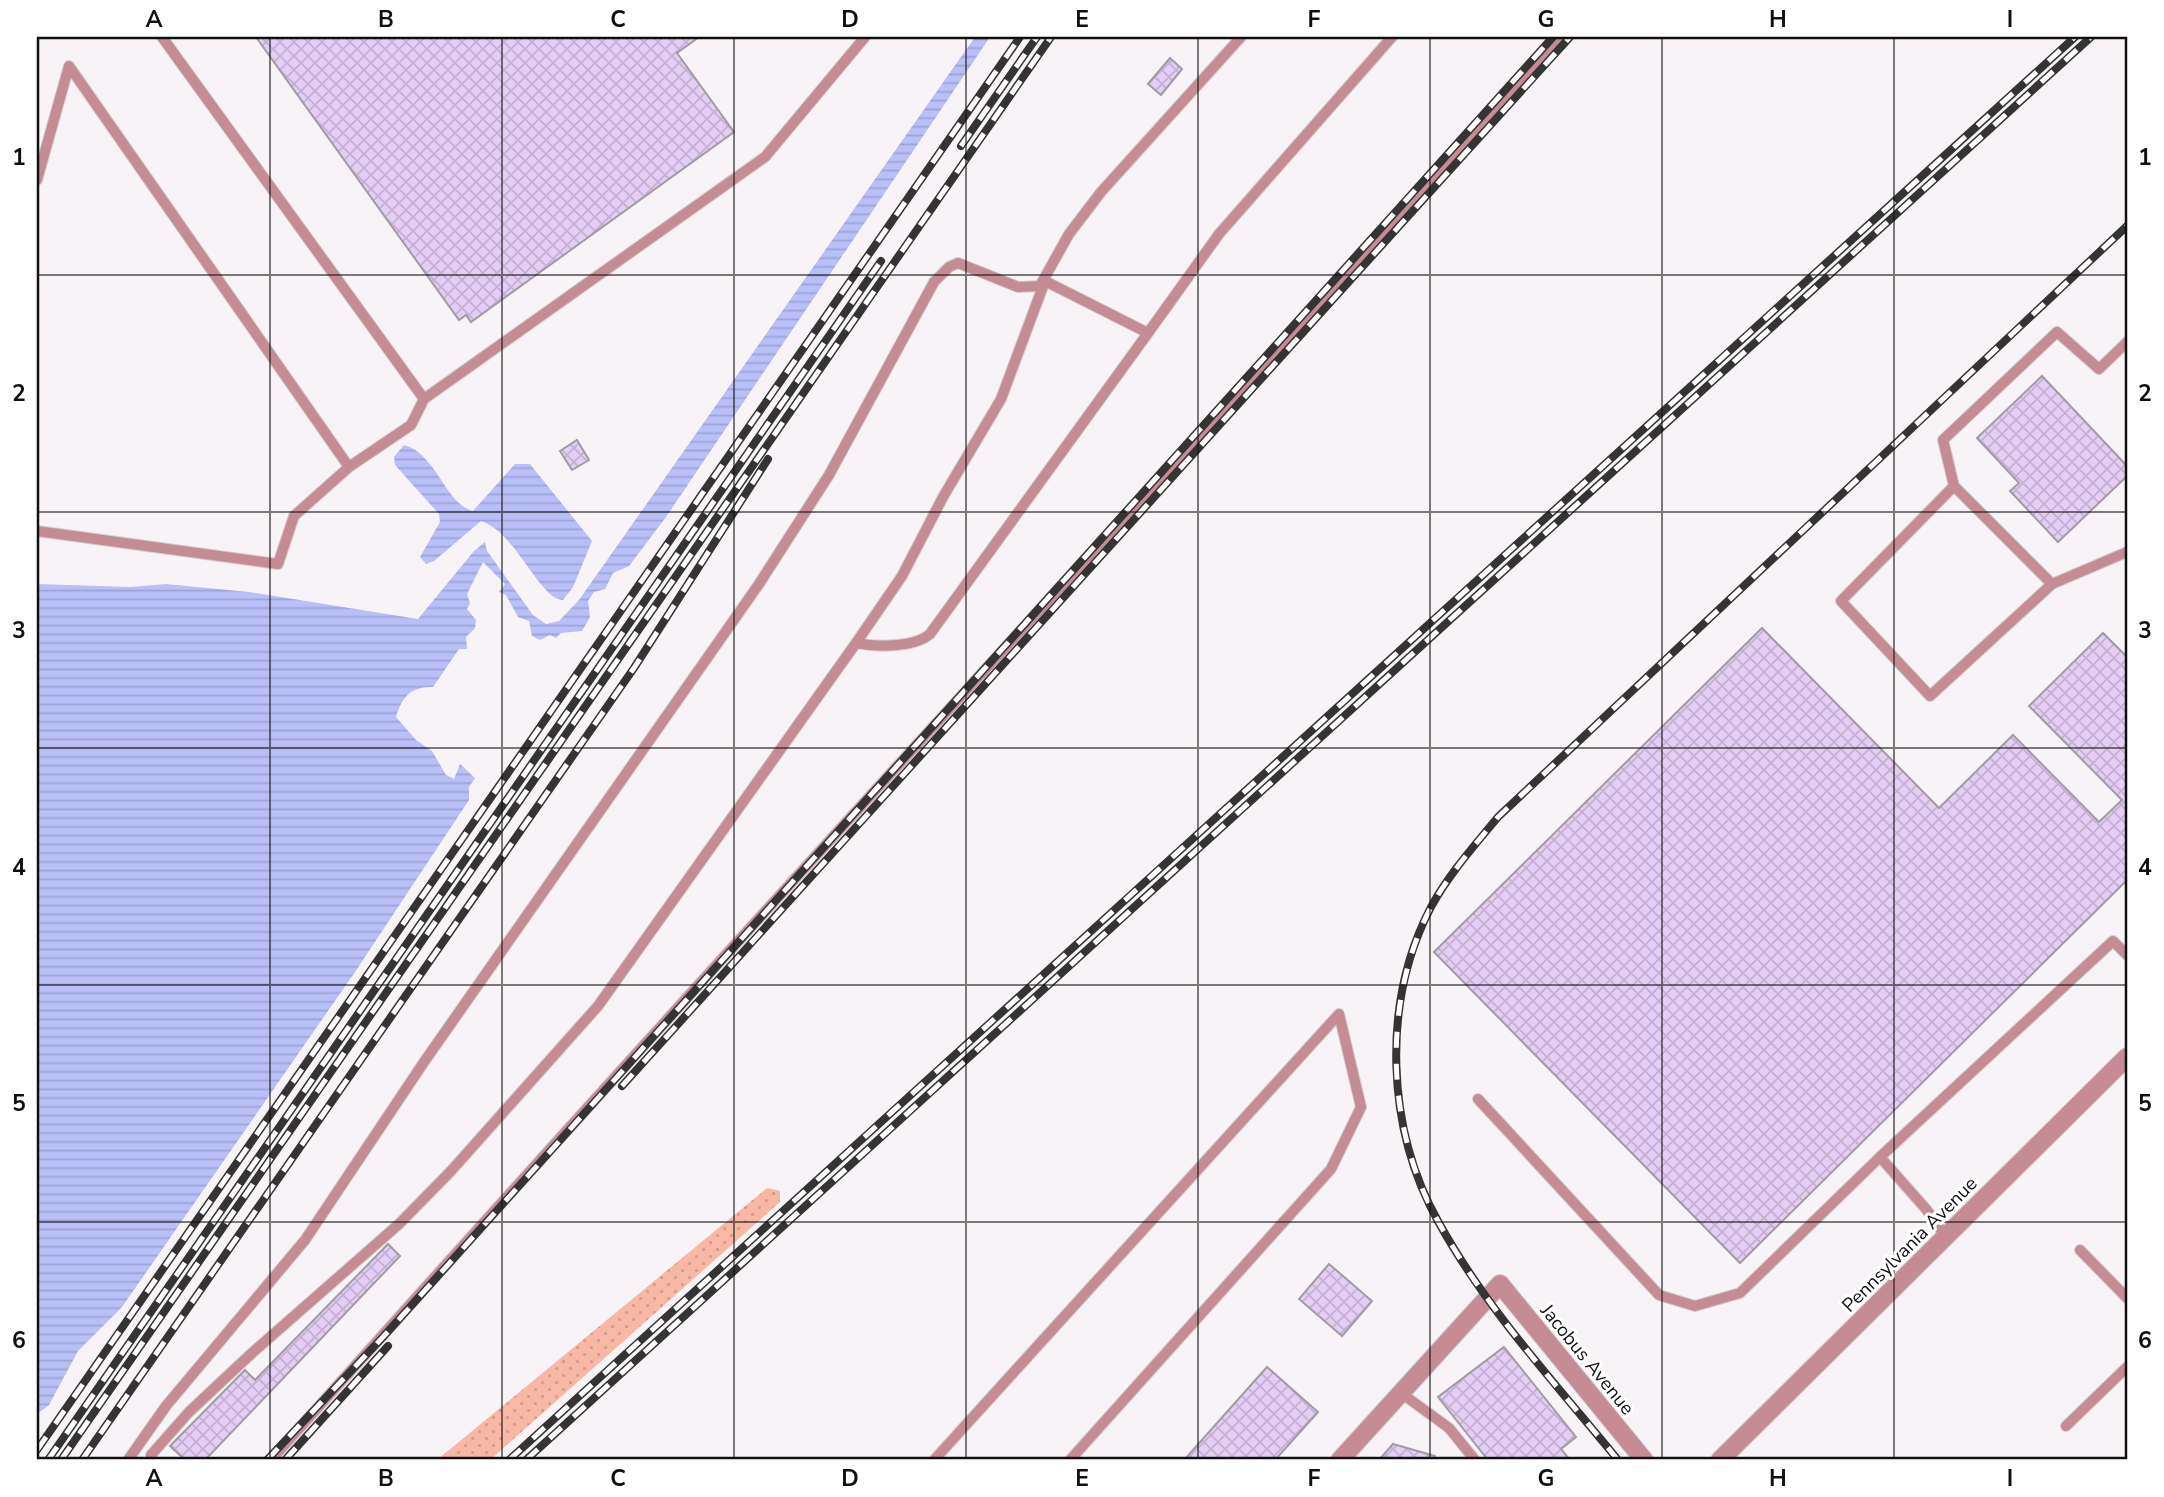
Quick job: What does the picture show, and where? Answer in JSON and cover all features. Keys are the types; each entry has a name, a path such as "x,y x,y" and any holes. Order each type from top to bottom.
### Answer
{"street":[{"name":"Pennsylvania Avenue","path":"1720,1460 2127,1057"},
{"name":"Jacobus Avenue","path":"1401,1393 1500,1284 1644,1460"},
{"path":"1340,1460 1401,1393"}],"lane":[{"path":"162,37 424,399"},
{"path":"37,531 278,564 294,516 349,467 411,425 424,399 765,157 865,37"},
{"path":"151,1460 150,1455 189,1412 399,1224 451,1171 622,975 902,576 943,497 1001,399 1045,281 1060,249 1084,213 1241,37"},
{"path":"856,643 869,645 919,641 934,629 1219,234 1392,37"},
{"path":"271,1460 772,902 977,682 1560,37"},
{"path":"37,180 69,66 349,467"},
{"path":"128,1460 166,1406 305,1240 424,1062 759,584 829,475 934,282 949,267 958,263 1023,289 1036,289 1045,281"},
{"path":"1045,281 1148,333"},
{"path":"2052,584 1954,486 1944,440 2057,332 2099,369 2127,342"},
{"path":"1954,486 1841,601 1930,696 2052,584 2127,552"},
{"path":"1478,1099 1659,1295 1695,1306 1740,1293 1880,1157 2113,941 2127,955"},
{"path":"934,1460 1339,1013 1361,1107 1331,1168 1070,1460"},
{"path":"1880,1157 1926,1209 1946,1237"},
{"path":"2080,1250 2127,1298"},
{"path":"2066,1426 2127,1367"},
{"path":"1401,1393 1449,1428 1475,1460"}],"shaded area":[{"path":"767,1188 780,1191 780,1202 490,1460 437,1460"}],"water":[{"path":"975,37 990,37 666,517 629,566 613,573 605,589 594,592 588,601 590,617 582,631 561,633 556,638 550,635 540,640 532,636 529,621 518,617 506,595 499,592 505,584 483,562 467,594 470,603 467,609 476,620 475,628 466,637 467,649 459,649 433,687 419,688 408,694 396,717 416,740 432,751 446,775 454,779 460,764 475,778 469,787 469,800 353,975 122,1307 78,1351 49,1405 37,1414 37,584 130,587 166,584 249,592 418,619 474,551 485,542 487,551 533,615 546,624 559,621 579,600"},
{"path":"404,445 425,458 455,499 463,507 473,511 515,464 530,464 592,541 573,587 563,600 554,597 545,589 505,538 481,521 434,561 426,564 420,557 440,522 439,514 395,465 394,457"}],"building":[{"path":"256,37 699,37 677,53 734,132 471,322 466,315 459,320"},
{"path":"1170,58 1182,69 1161,95 1148,84"},
{"path":"2042,376 2127,466 2127,476 2058,542 2010,491 2019,483 1977,438"},
{"path":"577,440 589,460 572,470 560,451"},
{"path":"1762,628 1939,808 2013,735 2099,822 2122,800 2029,706 2103,633 2127,657 2127,880 1740,1263 1434,952"},
{"path":"388,1244 400,1256 205,1460 185,1460 170,1446 245,1370 255,1380"},
{"path":"1329,1264 1372,1301 1342,1336 1299,1299"},
{"path":"1504,1347 1576,1437 1561,1449 1570,1460 1488,1460 1438,1397"},
{"path":"1267,1367 1318,1412 1275,1460 1184,1460"},
{"path":"1393,1444 1435,1456 1434,1460 1379,1460"}],"railway":[{"path":"37,1450 1020,37"},
{"path":"961,146 1037,37"},
{"path":"61,1460 1051,37"},
{"path":"267,1460 383,1337 1553,37"},
{"path":"622,1086 1570,37"},
{"path":"509,1460 2075,37"},
{"path":"526,1460 2091,37"},
{"path":"1618,1460 1523,1346 1478,1286 1439,1223 1421,1186 1408,1147 1396,1066 1404,984 1415,944 1431,907 1446,883 1498,817 2127,226"},
{"path":"48,1460 881,261"},
{"path":"82,1460 634,668 768,459"},
{"path":"285,1460 388,1346"}]}
